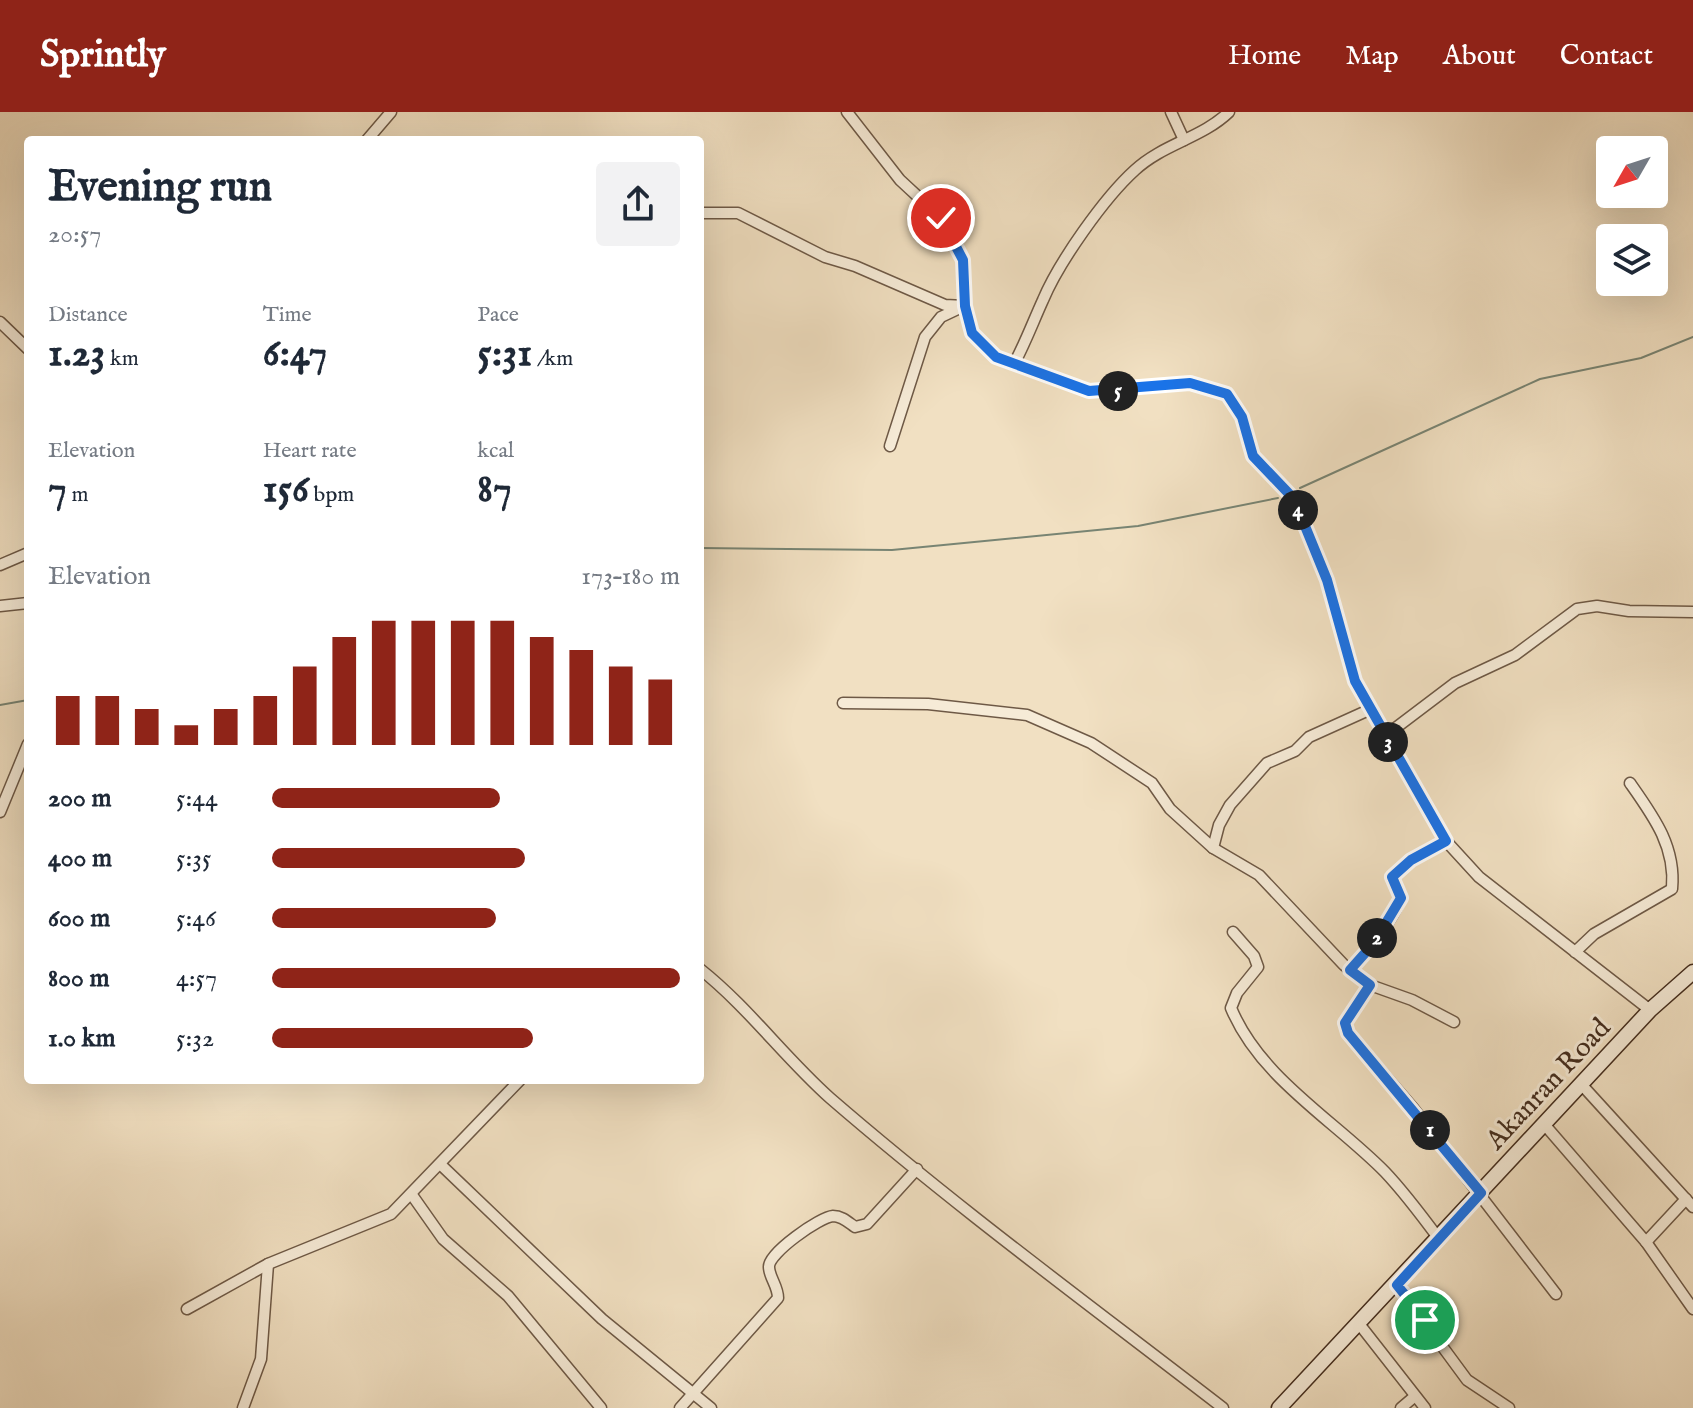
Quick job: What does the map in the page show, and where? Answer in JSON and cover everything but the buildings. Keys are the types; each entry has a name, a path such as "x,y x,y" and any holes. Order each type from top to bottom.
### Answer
{"main road":[{"name":"Akanran Road","path":"1279,1408 1360,1325 1650,1010 1693,972"}],"street":[{"path":"370,136 391,112"},
{"path":"847,112 900,180 941,218 963,260 965,306 972,333 996,357 1089,391 1190,383 1227,394 1242,417 1253,456 1294,499 1327,580 1355,681 1446,841 1479,877 1650,1010"},
{"path":"1171,112 1184,140"},
{"path":"1015,362 1064,259 1116,191 1135,169 1201,133 1229,112"},
{"path":"704,213 738,213 825,257 855,266 945,305 965,306"},
{"path":"890,446 925,337 941,317 965,306"},
{"path":"0,322 24,345"},
{"path":"0,565 24,555"},
{"path":"0,606 24,603"},
{"path":"1385,736 1455,683 1515,655 1577,609 1597,606 1629,611 1693,612"},
{"path":"843,703 928,704 1027,715 1091,743 1152,783 1170,809 1213,848 1259,875 1350,970 1370,985 1412,1000 1454,1022"},
{"path":"1213,848 1219,825 1230,805 1267,763 1295,751 1309,737 1371,709"},
{"path":"0,812 24,754"},
{"path":"1575,952 1594,934 1672,889 1673,867 1666,838 1630,783"},
{"path":"1350,970 1374,943 1397,908 1401,898 1392,877 1411,860 1446,841"},
{"path":"1233,932 1254,956 1258,967 1237,993 1231,1008 1237,1023 1275,1073 1383,1170 1439,1239"},
{"path":"704,972 731,994 754,1024 830,1097 1017,1252 1223,1408"},
{"path":"1370,985 1345,1023 1348,1033 1481,1193 1556,1294"},
{"path":"187,1309 268,1264 391,1214 516,1084"},
{"path":"1581,1084 1689,1203 1646,1242"},
{"path":"1544,1124 1646,1242 1691,1302"},
{"path":"440,1164 602,1319 711,1408"},
{"path":"680,1408 778,1298 769,1268 771,1259 791,1240 829,1216 842,1217 855,1227 867,1224 917,1169"},
{"path":"412,1195 443,1239 508,1296 601,1408"},
{"path":"243,1408 261,1359 268,1264"},
{"path":"1397,1285 1467,1380 1509,1408"},
{"path":"1360,1325 1425,1408"},
{"path":"1401,1408 1414,1397"}],"waterway":[{"path":"1300,488 1540,379 1641,358 1693,337"},
{"path":"704,548 892,550 1138,526 1278,498"},
{"path":"0,705 24,701"}],"route":[{"path":"941,218 963,260 965,306 972,333 996,357 1089,391 1113,392 1190,383 1227,394 1242,417 1253,456 1294,499 1327,580 1355,681 1446,841 1411,860 1392,877 1401,898 1374,943 1350,970 1370,985 1345,1023 1348,1033 1481,1193 1397,1285 1425,1320"}]}
